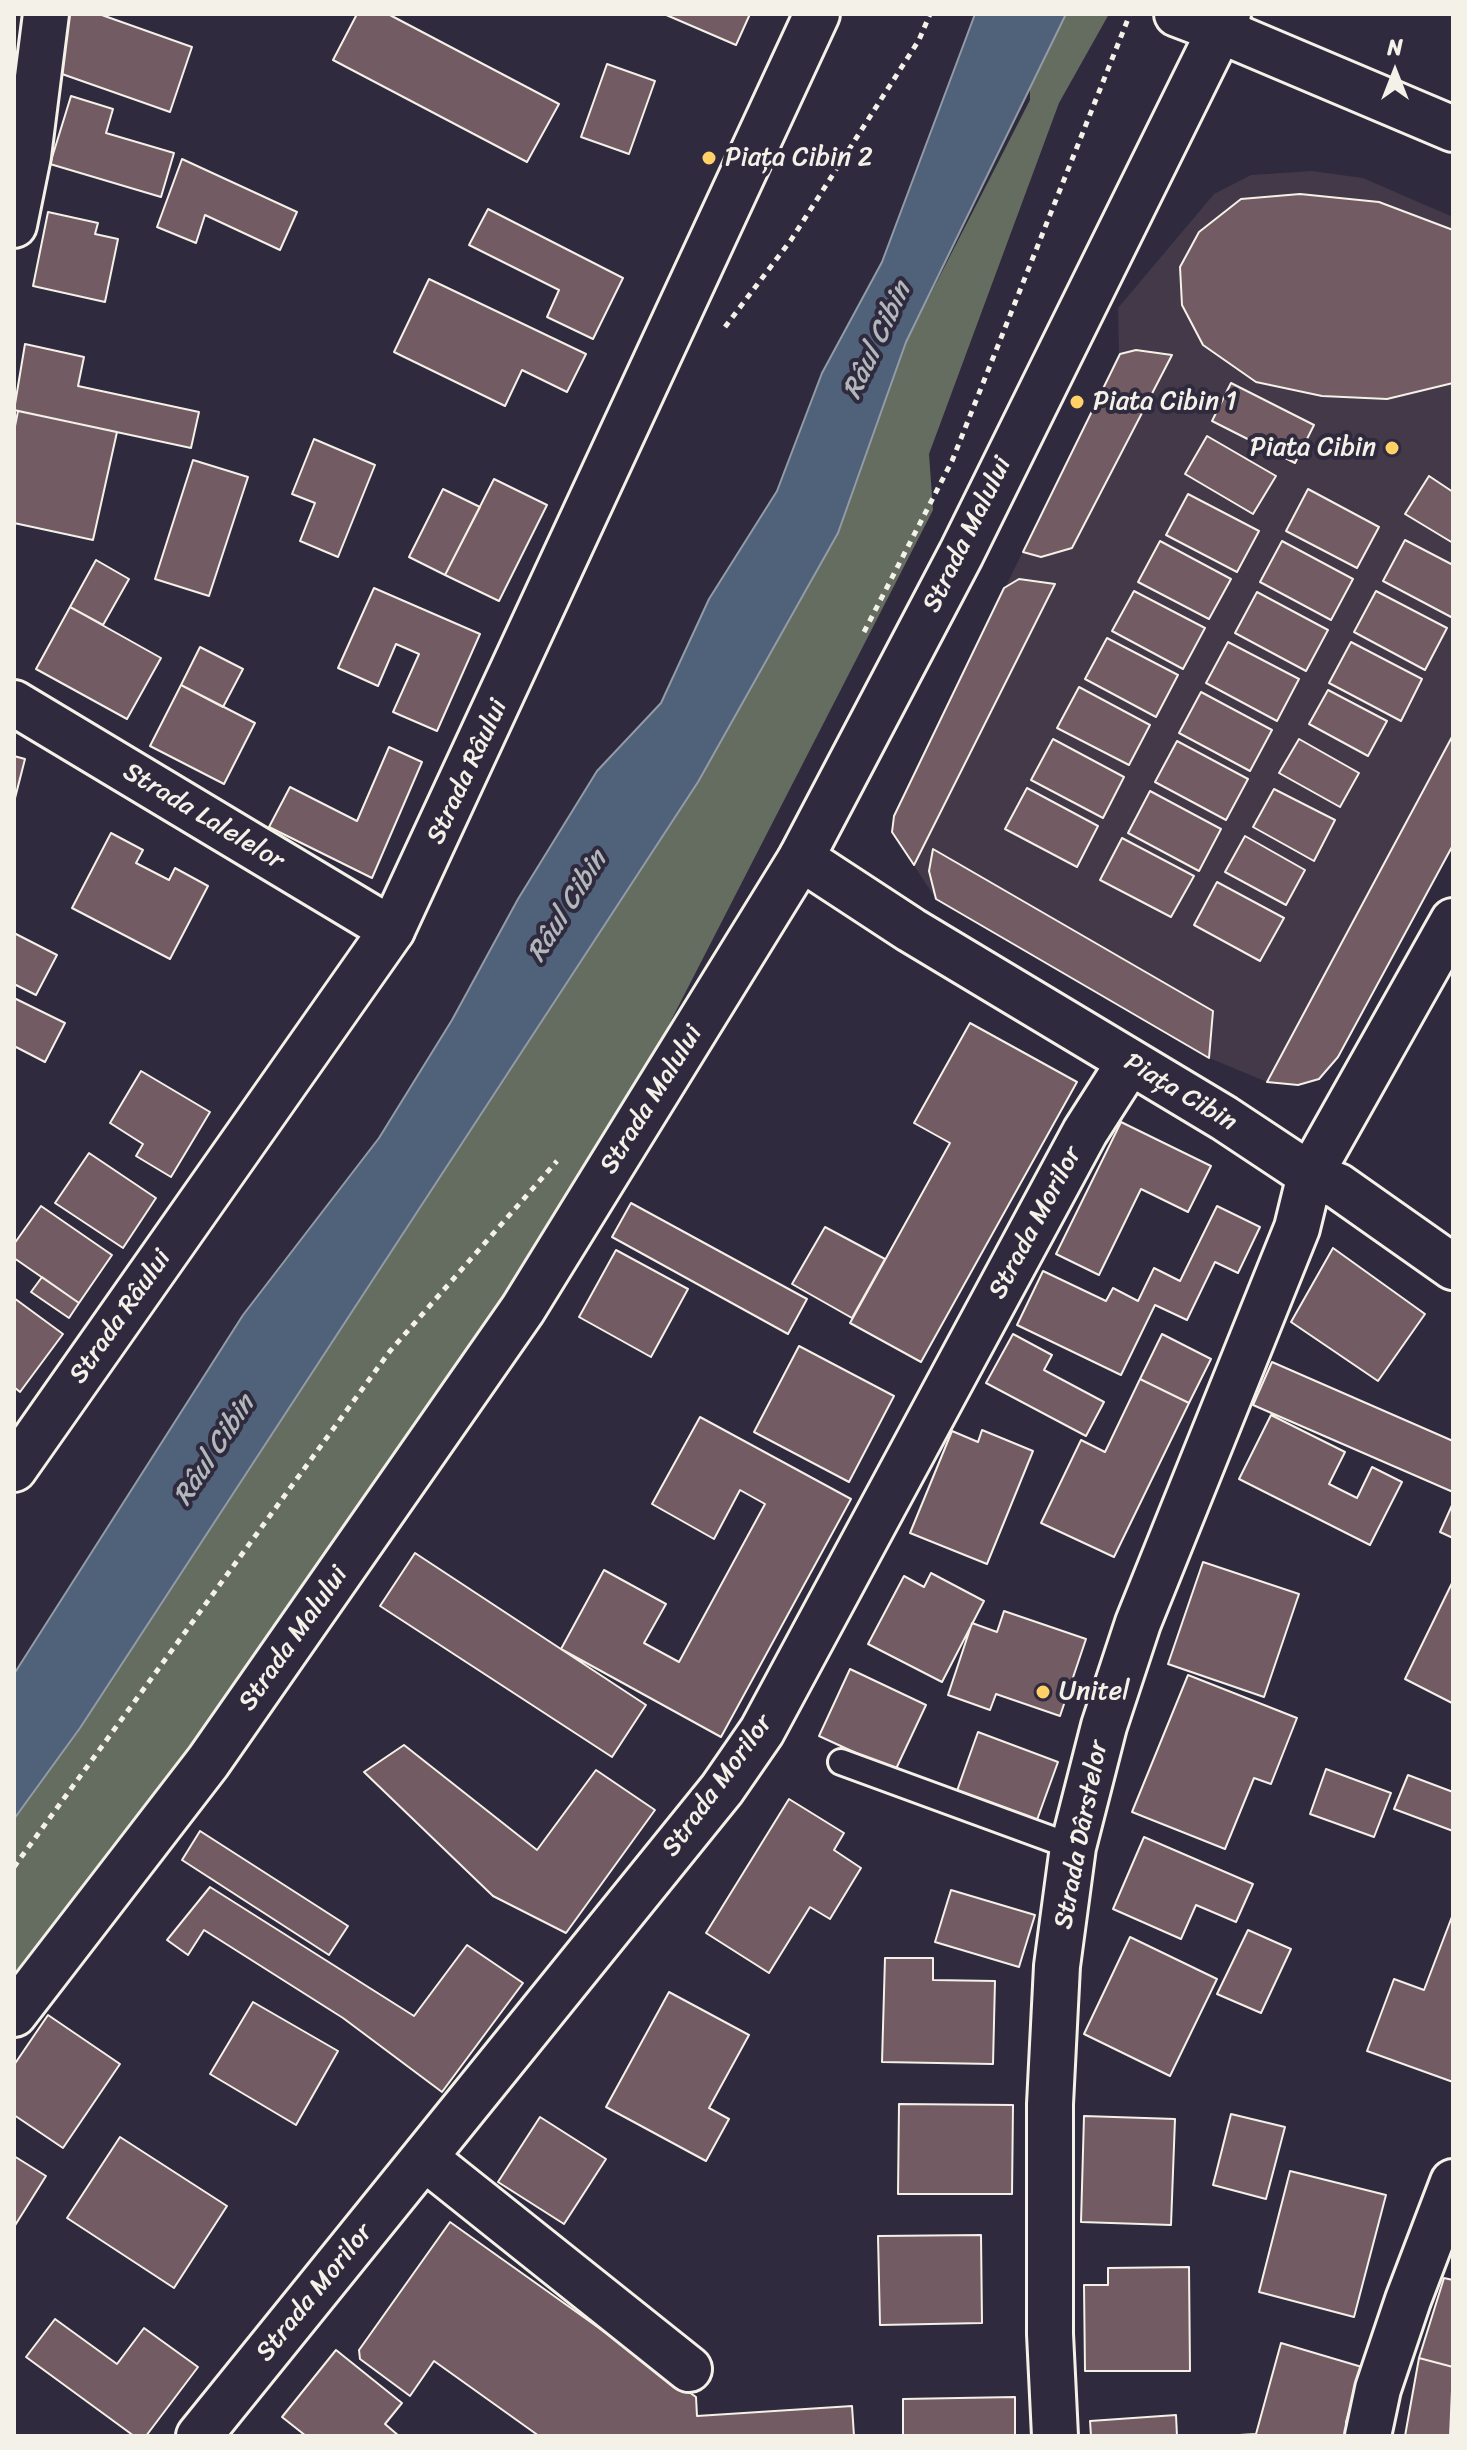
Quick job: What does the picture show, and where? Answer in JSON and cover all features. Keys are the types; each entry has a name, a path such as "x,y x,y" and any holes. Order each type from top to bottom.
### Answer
{"street":[{"path":"14,225 30,141 46,14"},
{"name":"Strada Râului","path":"14,1469 392,930 817,14"},
{"path":"1177,14 1224,22 1453,129"},
{"name":"Strada Malului","path":"14,2014 208,1762 523,1309 801,858 961,554 1224,22"},
{"name":"Strada Lalelelor","path":"14,703 392,930"},
{"name":"Piața Cibin","path":"801,858 1129,1063 1224,1118 1310,1175 1338,1186 1453,1267"},
{"path":"1310,1175 1453,921"},
{"name":"Strada Morilor","path":"199,2436 426,2159 722,1789 762,1731 1078,1145 1129,1063"},
{"name":"Strada Dârstelor","path":"1055,2436 1050,2334 1050,2104 1057,1966 1073,1847 1104,1726 1138,1623 1297,1228 1310,1175"},
{"path":"426,2159 689,2369"},
{"path":"1368,2436 1393,2344 1453,2182"}],"lane":[{"path":"841,1762 1073,1847"}],"path":[{"path":"717,337 791,240 919,40 930,14"},
{"path":"858,644 952,461 1130,14"},
{"path":"14,1867 390,1351 559,1158"}],"shaded area":[{"path":"1029,14 1109,14 1059,103 929,454 933,510 523,1309 14,2014 14,1819 80,1728 698,782 838,533 906,342 1030,100"},
{"path":"1312,171 1363,178 1453,217 1453,845 1338,1057 1319,1079 1298,1085 1267,1082 1209,1058 936,899 892,832 894,816 1119,354 1118,308 1214,194 1251,175"}],"water":[{"name":"Râul Cibin","path":"975,14 1066,14 906,342 838,533 698,782 80,1728 14,1819 14,1674 243,1315 379,1138 452,1020 518,899 597,771 661,703 709,599 777,491 822,373 882,262"}],"building":[{"path":"69,14 99,14 192,47 170,112 62,74"},
{"path":"357,14 388,14 559,104 527,162 333,60"},
{"path":"664,14 750,14 736,45"},
{"path":"607,64 655,81 629,154 581,137"},
{"path":"71,96 113,109 106,133 174,153 161,197 50,164"},
{"path":"182,159 297,212 280,250 205,215 196,243 157,227"},
{"path":"1300,194 1379,202 1453,230 1453,383 1387,399 1322,396 1256,382 1203,345 1182,305 1180,267 1199,232 1241,199"},
{"path":"488,209 623,278 593,339 547,317 559,290 469,245"},
{"path":"48,212 98,223 95,234 118,239 105,302 33,286"},
{"path":"429,279 586,354 567,392 522,370 505,406 394,352"},
{"path":"25,344 84,357 78,386 199,412 191,448 14,410"},
{"path":"1136,350 1172,355 1072,548 1041,557 1023,552 1120,354"},
{"path":"1231,383 1314,425 1295,463 1212,421"},
{"path":"18,411 117,432 93,540 14,523 14,431"},
{"path":"1207,436 1276,476 1253,514 1185,474"},
{"path":"314,439 375,465 338,557 300,541 315,503 292,494"},
{"path":"193,460 248,477 209,596 155,579"},
{"path":"1429,476 1453,492 1453,543 1405,514"},
{"path":"494,479 547,505 499,601 445,575"},
{"path":"443,489 480,507 445,575 409,557"},
{"path":"1308,489 1379,527 1357,568 1286,531"},
{"path":"1188,494 1259,531 1237,572 1166,535"},
{"path":"1405,540 1453,565 1453,618 1383,581"},
{"path":"1160,541 1231,579 1209,619 1138,582"},
{"path":"1282,541 1353,579 1331,620 1260,582"},
{"path":"96,560 129,579 103,625 70,607"},
{"path":"1019,579 1055,584 914,865 892,832 894,816 1004,588"},
{"path":"374,588 480,634 437,731 393,712 419,654 396,644 378,686 338,668"},
{"path":"1134,591 1205,628 1183,669 1112,631"},
{"path":"1376,591 1447,628 1425,670 1354,632"},
{"path":"1257,592 1328,630 1306,671 1235,633"},
{"path":"70,607 161,658 127,719 36,669"},
{"path":"1107,638 1178,675 1156,717 1085,679"},
{"path":"1228,642 1299,679 1277,721 1206,683"},
{"path":"1351,642 1422,679 1401,721 1329,683"},
{"path":"200,647 243,669 223,707 181,685"},
{"path":"181,685 255,723 224,784 150,746"},
{"path":"1079,687 1150,725 1129,765 1057,728"},
{"path":"1328,690 1387,721 1368,756 1309,724"},
{"path":"1201,692 1272,730 1250,771 1179,733"},
{"path":"1453,735 1453,845 1338,1057 1319,1079 1298,1085 1267,1082"},
{"path":"1053,739 1124,777 1103,818 1031,780"},
{"path":"1299,739 1359,773 1340,807 1279,773"},
{"path":"1177,741 1248,779 1226,820 1155,782"},
{"path":"389,747 422,762 372,878 269,827 290,787 357,821"},
{"path":"14,756 25,759 14,802"},
{"path":"1027,788 1098,826 1077,867 1005,829"},
{"path":"1274,789 1335,820 1314,861 1253,827"},
{"path":"1150,791 1221,829 1199,871 1128,833"},
{"path":"111,833 143,850 136,863 169,880 175,868 208,886 170,959 72,908"},
{"path":"1245,836 1305,870 1286,905 1225,872"},
{"path":"1122,838 1194,876 1171,917 1100,880"},
{"path":"933,849 1213,1011 1209,1058 936,899 929,871"},
{"path":"1217,882 1284,918 1260,961 1194,925"},
{"path":"14,933 57,955 36,995 14,984"},
{"path":"14,998 65,1023 45,1062 14,1046"},
{"path":"970,1023 1077,1082 921,1362 850,1323 950,1143 914,1123"},
{"path":"141,1071 210,1112 171,1177 136,1156 143,1144 110,1123"},
{"path":"1121,1122 1211,1166 1188,1212 1141,1189 1099,1275 1056,1254"},
{"path":"89,1153 156,1198 123,1248 55,1203"},
{"path":"631,1203 807,1299 788,1334 612,1237"},
{"path":"41,1206 112,1255 79,1303 14,1258 14,1244"},
{"path":"1217,1206 1260,1227 1238,1273 1215,1262 1187,1320 1155,1305 1121,1375 1017,1325 1043,1271 1106,1301 1113,1288 1138,1301 1154,1268 1180,1281"},
{"path":"825,1227 885,1259 852,1318 792,1284"},
{"path":"1333,1248 1425,1314 1378,1381 1291,1322"},
{"path":"616,1250 688,1289 651,1357 579,1317"},
{"path":"42,1277 79,1303 69,1318 31,1292"},
{"path":"14,1298 63,1334 20,1392 14,1387"},
{"path":"1013,1334 1052,1355 1044,1370 1104,1402 1086,1436 986,1383"},
{"path":"1162,1334 1211,1359 1189,1403 1140,1379"},
{"path":"799,1346 894,1396 849,1482 754,1432"},
{"path":"1272,1362 1453,1441 1453,1492 1253,1405"},
{"path":"1140,1379 1189,1403 1114,1557 1041,1523 1081,1440 1105,1452"},
{"path":"1271,1415 1345,1452 1329,1484 1357,1498 1372,1467 1402,1482 1370,1545 1239,1479"},
{"path":"700,1417 851,1499 721,1737 561,1649 604,1570 666,1604 644,1643 679,1662 765,1504 740,1490 714,1539 652,1504"},
{"path":"982,1430 1033,1451 987,1564 910,1533 952,1431 978,1442"},
{"path":"1453,1503 1453,1538 1440,1532"},
{"path":"415,1553 646,1705 612,1757 380,1606"},
{"path":"1203,1562 1299,1594 1264,1697 1168,1664"},
{"path":"931,1573 984,1601 942,1682 868,1644 904,1576 924,1587"},
{"path":"1453,1581 1453,1701 1452,1703 1405,1679"},
{"path":"1004,1611 1086,1639 1060,1716 996,1694 990,1710 948,1695 972,1623 997,1632"},
{"path":"850,1669 926,1705 895,1771 819,1736"},
{"path":"1188,1675 1297,1718 1271,1784 1254,1778 1225,1849 1132,1812"},
{"path":"978,1732 1058,1762 1033,1831 953,1802"},
{"path":"404,1745 537,1850 596,1770 655,1810 566,1933 493,1896 364,1772"},
{"path":"1326,1769 1391,1793 1374,1837 1310,1814"},
{"path":"1408,1775 1453,1792 1453,1831 1394,1809"},
{"path":"789,1799 844,1833 834,1850 861,1868 830,1919 810,1907 769,1973 706,1933"},
{"path":"200,1831 348,1926 329,1955 182,1860"},
{"path":"1144,1837 1253,1884 1236,1922 1196,1905 1181,1939 1113,1909"},
{"path":"210,1887 414,2016 467,1945 523,1983 442,2092 343,2018 204,1930 188,1955 167,1940"},
{"path":"951,1890 1035,1915 1019,1967 935,1942"},
{"path":"1453,1914 1453,2082 1367,2051 1394,1979 1424,1990"},
{"path":"1248,1930 1291,1949 1261,2013 1217,1994"},
{"path":"1130,1937 1217,1979 1170,2076 1084,2034"},
{"path":"885,1958 933,1958 933,1980 995,1981 993,2064 882,2062"},
{"path":"669,1992 749,2035 709,2108 729,2119 706,2161 606,2107"},
{"path":"253,2002 338,2051 296,2125 210,2074"},
{"path":"48,2015 120,2064 63,2148 14,2115 14,2065"},
{"path":"899,2104 1013,2105 1012,2194 898,2194"},
{"path":"1231,2114 1285,2127 1266,2199 1213,2185"},
{"path":"1084,2116 1175,2119 1171,2225 1081,2222"},
{"path":"540,2117 606,2159 564,2224 498,2182"},
{"path":"120,2137 227,2206 174,2288 67,2218"},
{"path":"14,2156 46,2176 14,2227"},
{"path":"1290,2171 1386,2195 1354,2317 1259,2292"},
{"path":"450,2222 696,2397 697,2416 852,2406 854,2436 539,2436 434,2361 410,2396 360,2359 359,2350"},
{"path":"981,2235 982,2323 880,2325 878,2236"},
{"path":"1189,2267 1190,2371 1085,2371 1084,2285 1108,2285 1108,2268"},
{"path":"1444,2278 1453,2280 1453,2367 1419,2358"},
{"path":"55,2319 117,2364 144,2328 198,2367 146,2436 134,2436 26,2357"},
{"path":"1281,2343 1362,2367 1346,2422 1347,2436 1223,2436 1256,2434"},
{"path":"336,2350 402,2403 385,2424 399,2436 306,2436 282,2417"},
{"path":"1419,2358 1453,2367 1450,2436 1405,2436"},
{"path":"1015,2397 1015,2436 903,2436 903,2399"},
{"path":"1176,2415 1177,2436 1091,2436 1090,2421"}],"place":[{"name":"Piața Cibin 2","path":"709,158"},
{"name":"Piata Cibin 1","path":"1077,402"},
{"name":"Piata Cibin","path":"1392,448"},
{"name":"Unitel","path":"1043,1692"}]}
